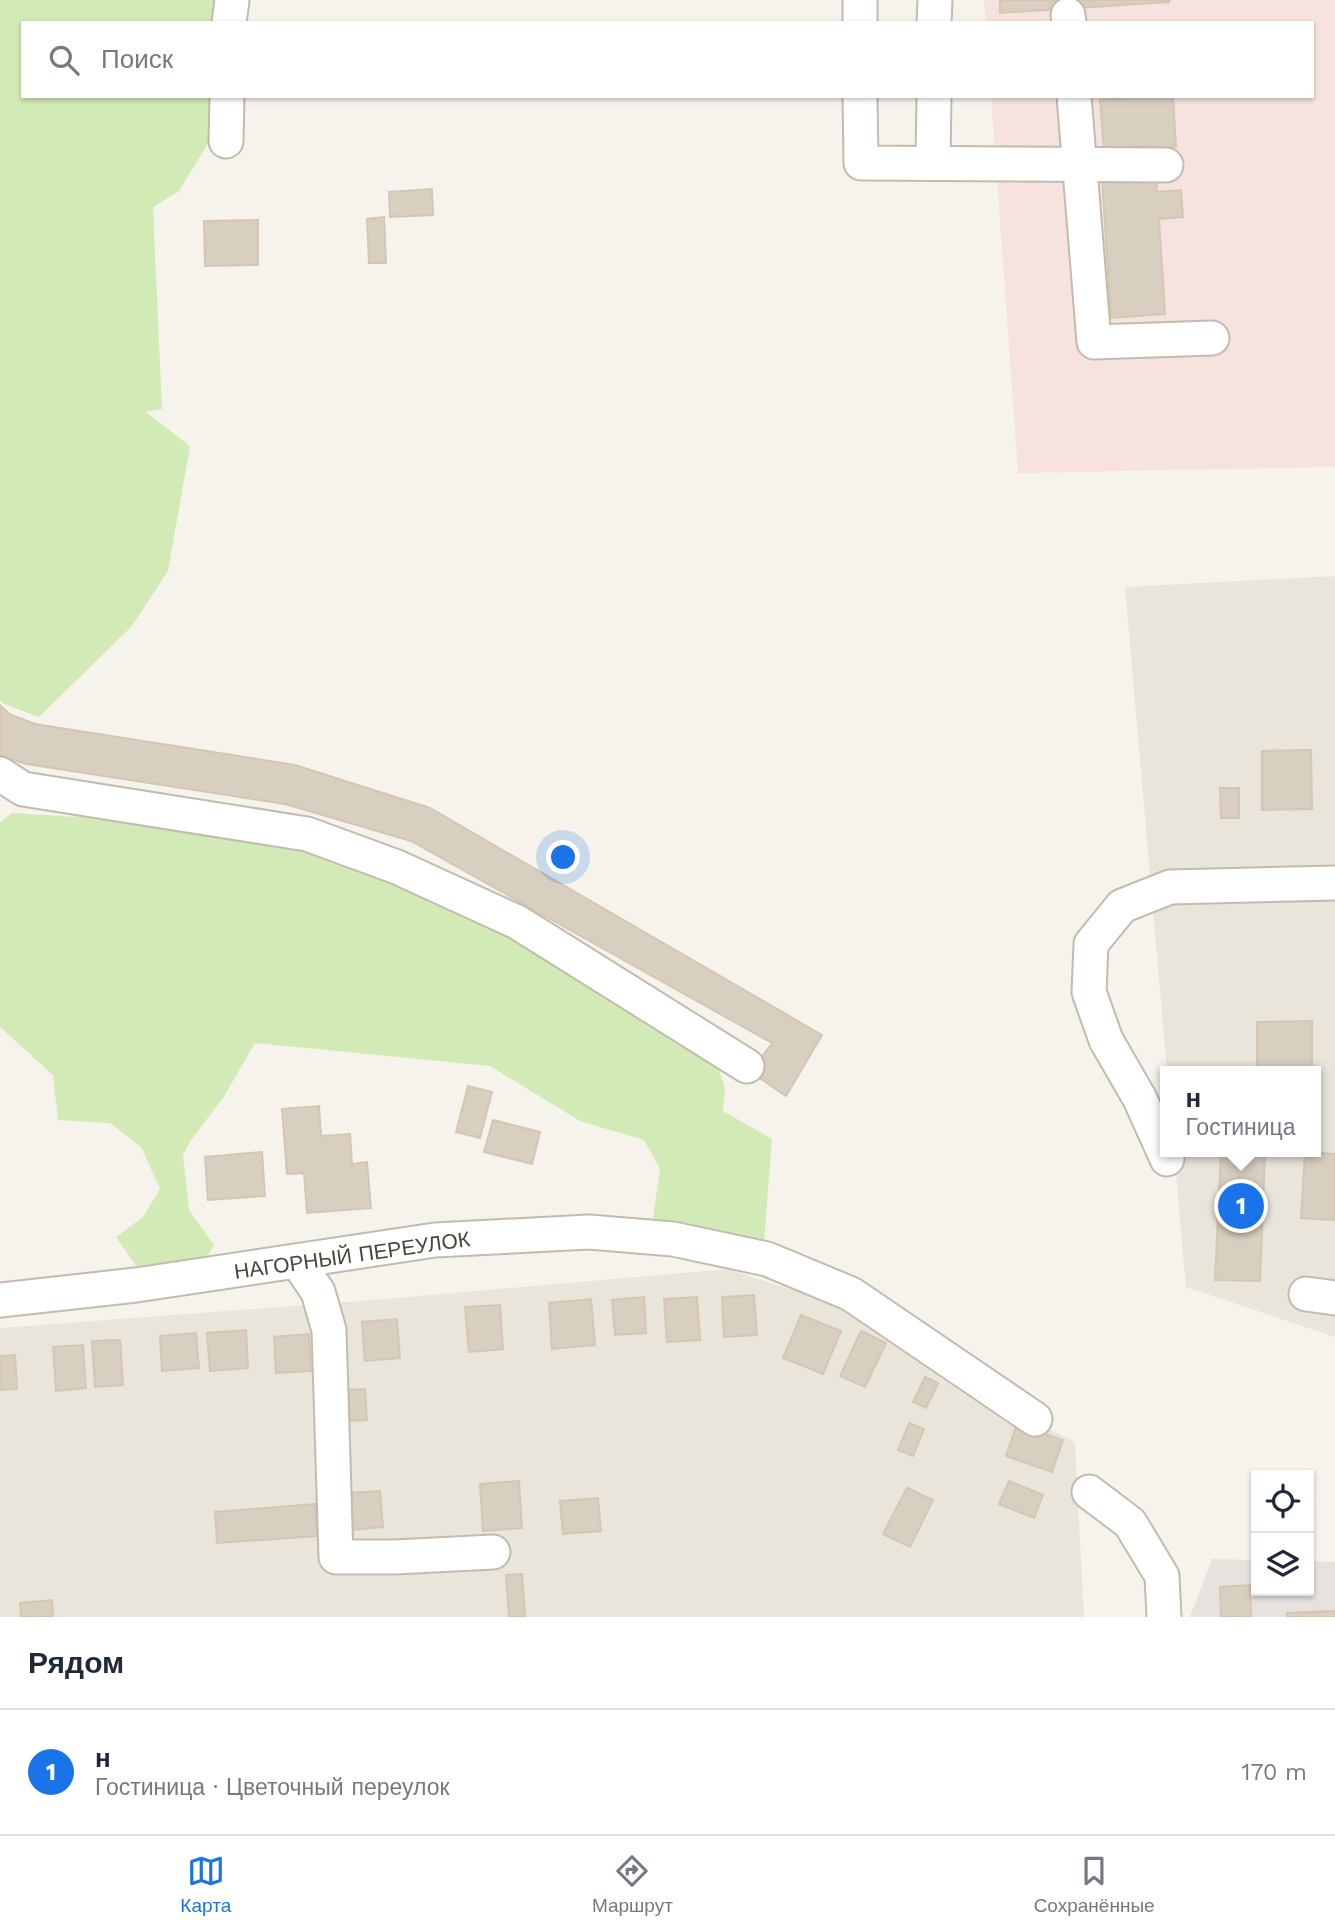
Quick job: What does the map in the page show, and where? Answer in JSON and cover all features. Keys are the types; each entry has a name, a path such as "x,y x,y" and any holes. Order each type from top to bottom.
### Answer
{"street":[{"path":"229,21 232,0"},
{"path":"860,0 860,21"},
{"path":"934,21 935,0"},
{"path":"226,141 227,98"},
{"path":"860,98 860,163 1166,165"},
{"path":"933,163 934,98"},
{"path":"1074,98 1094,342 1212,338"},
{"path":"0,774 23,789 307,834 397,867 517,922 747,1066"},
{"path":"1160,1143 1140,1099 1106,1040 1089,992 1091,944 1122,906 1170,887 1335,883"},
{"name":"НАГОРНЫЙ ПЕРЕУЛОК","path":"0,1300 136,1285 435,1240 589,1233 673,1239 767,1259 851,1294 1035,1419"},
{"path":"297,1261 318,1292 329,1330 336,1557 493,1552"},
{"path":"1089,1492 1130,1522 1162,1576 1164,1617"}],"shaded area":[{"path":"984,0 1335,0 1335,467 1018,473 991,98 1314,98 1314,21 986,21"},
{"path":"1335,576 1335,1337 1186,1287 1174,1157 1321,1157 1321,1066 1167,1066 1125,587"},
{"path":"727,1269 833,1303 961,1385 1075,1442 1084,1617 0,1617 0,1328 373,1300"},
{"path":"1212,1559 1251,1560 1251,1596 1314,1596 1314,1561 1335,1562 1335,1617 1190,1617"}],"green space":[{"path":"0,0 232,0 228,21 21,21 21,98 224,98 224,117 179,191 153,207 162,409 146,412 190,446 168,571 132,626 39,717 0,700"},
{"path":"12,813 262,828 401,868 708,1038 725,1088 723,1111 772,1139 764,1242 653,1218 660,1169 644,1140 580,1121 490,1066 255,1043 223,1098 183,1155 189,1210 214,1245 204,1261 138,1269 116,1237 143,1217 160,1189 141,1147 110,1123 58,1120 53,1075 0,1027 0,822"}],"building":[{"path":"1000,0 1169,0 1169,2 1000,13"},
{"path":"1173,98 1176,147 1104,151 1100,100"},
{"path":"1156,174 1157,192 1181,190 1183,217 1159,219 1165,314 1111,318 1102,178"},
{"path":"432,189 433,215 390,217 389,192"},
{"path":"384,217 386,263 369,263 367,219"},
{"path":"258,220 258,265 205,266 204,221"},
{"path":"0,705 9,714 35,724 295,765 430,808 822,1035 786,1096 751,1072 772,1043 411,841 285,804 26,764 0,756"},
{"path":"1311,750 1312,809 1262,810 1262,751"},
{"path":"1220,788 1239,788 1239,818 1221,818"},
{"path":"1312,1021 1312,1066 1257,1066 1257,1022"},
{"path":"468,1086 492,1092 480,1138 456,1132"},
{"path":"319,1106 321,1136 350,1134 352,1164 367,1162 371,1208 307,1213 304,1173 287,1174 282,1109"},
{"path":"493,1120 540,1132 532,1164 484,1152"},
{"path":"262,1152 265,1196 208,1200 205,1157"},
{"path":"1321,1153 1335,1154 1335,1220 1301,1218 1305,1157 1321,1157"},
{"path":"1221,1157 1265,1157 1260,1281 1215,1280"},
{"path":"754,1295 757,1335 724,1337 722,1297"},
{"path":"644,1297 646,1333 615,1335 612,1300"},
{"path":"697,1297 700,1340 667,1342 664,1299"},
{"path":"591,1299 595,1345 552,1349 549,1303"},
{"path":"500,1305 503,1349 469,1352 465,1307"},
{"path":"801,1315 841,1331 823,1374 783,1358"},
{"path":"397,1319 400,1358 365,1361 362,1322"},
{"path":"246,1330 248,1368 210,1371 207,1333"},
{"path":"861,1331 886,1343 865,1387 840,1376"},
{"path":"196,1333 199,1368 162,1371 160,1336"},
{"path":"309,1334 311,1371 276,1373 274,1337"},
{"path":"120,1340 123,1385 95,1387 92,1341"},
{"path":"83,1345 86,1388 56,1391 53,1347"},
{"path":"15,1355 17,1389 0,1390 0,1356"},
{"path":"925,1377 938,1383 926,1408 913,1402"},
{"path":"365,1389 367,1420 350,1421 348,1390"},
{"path":"909,1423 924,1429 913,1456 898,1450"},
{"path":"1017,1424 1063,1440 1052,1472 1006,1456"},
{"path":"519,1481 522,1528 483,1531 480,1484"},
{"path":"1009,1481 1043,1495 1034,1518 999,1504"},
{"path":"907,1488 933,1500 910,1547 883,1534"},
{"path":"380,1491 383,1527 352,1530 350,1493"},
{"path":"598,1498 601,1531 563,1534 560,1501"},
{"path":"315,1504 317,1536 217,1543 215,1512"},
{"path":"522,1574 525,1617 509,1617 506,1575"},
{"path":"1250,1585 1251,1617 1221,1617 1220,1587"},
{"path":"52,1600 53,1617 21,1617 20,1603"},
{"path":"1335,1611 1335,1617 1287,1617 1287,1613"}],"place":[{"name":"н","path":"1241,1206"}]}
